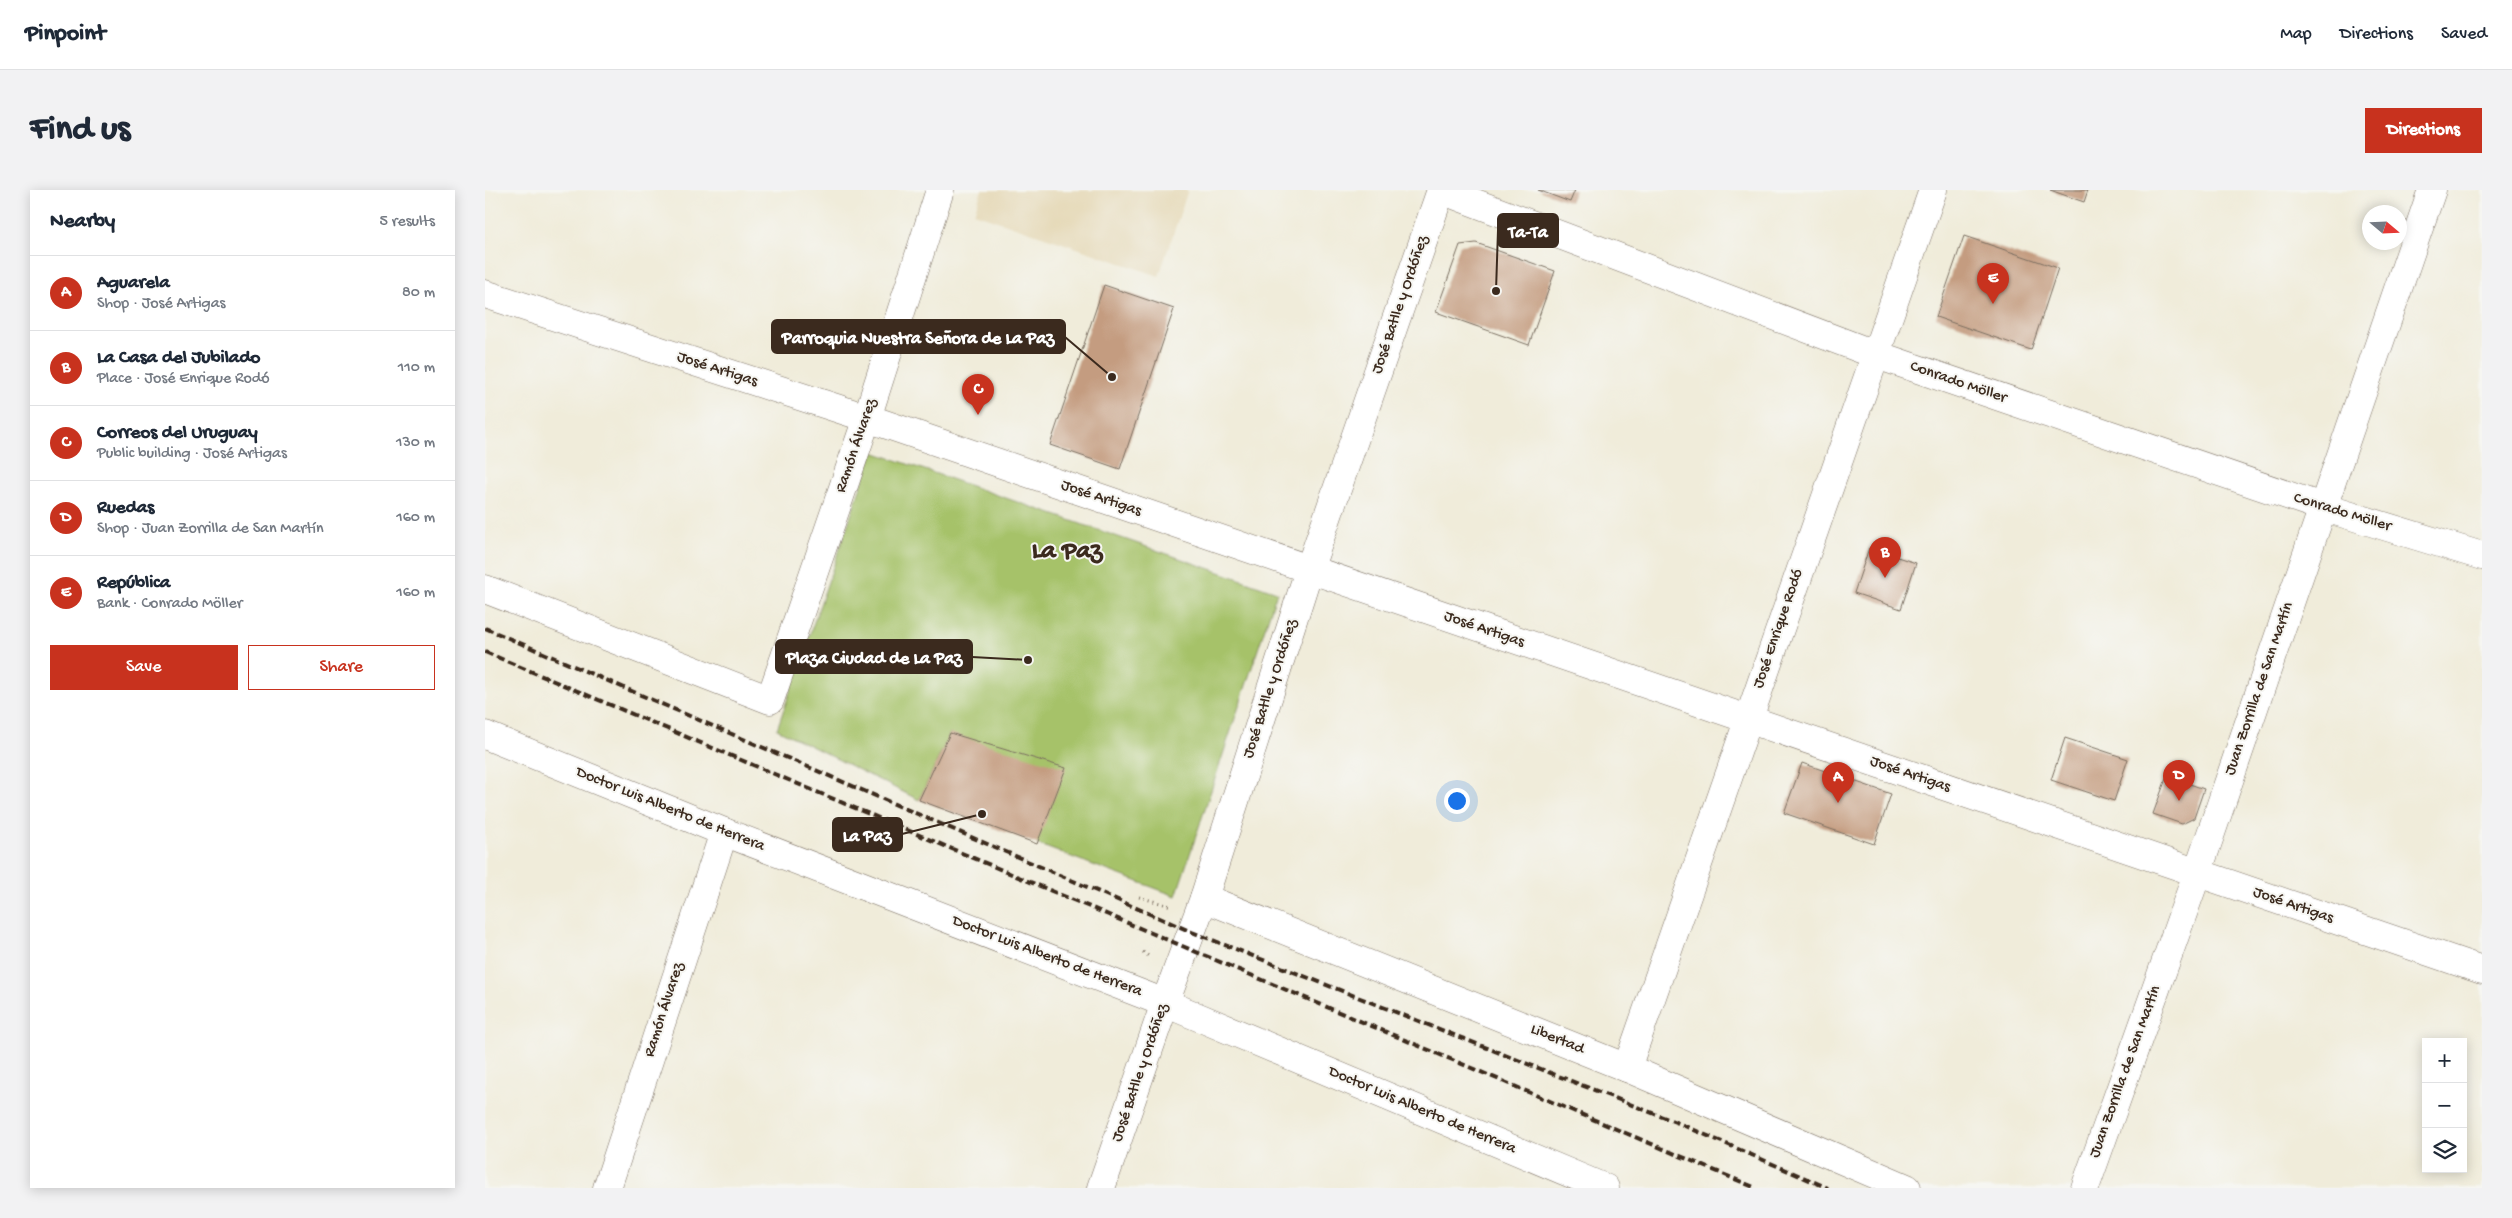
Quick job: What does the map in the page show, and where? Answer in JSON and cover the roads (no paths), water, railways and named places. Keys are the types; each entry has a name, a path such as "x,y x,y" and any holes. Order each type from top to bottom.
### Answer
{"street":[{"name":"Ramón Álvarez","path":"485,589 770,700 867,418 940,190"},
{"name":"Conrado Möller","path":"1441,190 1875,354 2322,507 2482,556"},
{"name":"José Batlle y Ordóñez","path":"1101,1188 1165,1003 1204,898 1309,570 1441,190"},
{"name":"José Enrique Rodó","path":"1627,1068 1933,190"},
{"name":"Juan Zorrilla de San Martín","path":"2085,1188 2197,874 2432,190"},
{"name":"José Artigas","path":"485,294 867,418 2482,970"},
{"name":"Doctor Luis Alberto de Herrera","path":"485,735 724,832 1165,1003 1605,1188"},
{"name":"Ramón Álvarez","path":"607,1188 724,832"},
{"name":"Libertad","path":"1204,898 1627,1068 1907,1188"}],"railway":[{"path":"485,628 1192,932 1678,1123 1828,1188"},
{"path":"485,652 1756,1188"}],"place":[{"name":"Ta-Ta","path":"1496,291"},
{"name":"República","path":"1993,304"},
{"name":"Parroquia Nuestra Señora de La Paz","path":"1112,377"},
{"name":"Correos del Uruguay","path":"978,415"},
{"name":"La Casa del Jubilado","path":"1885,578"},
{"name":"Plaza Ciudad de La Paz","path":"1028,660"},
{"name":"Ruedas","path":"2179,801"},
{"name":"Aguarela","path":"1838,803"},
{"name":"La Paz","path":"982,814"}],"district":[{"name":"La Paz","path":"1067,552"}]}
